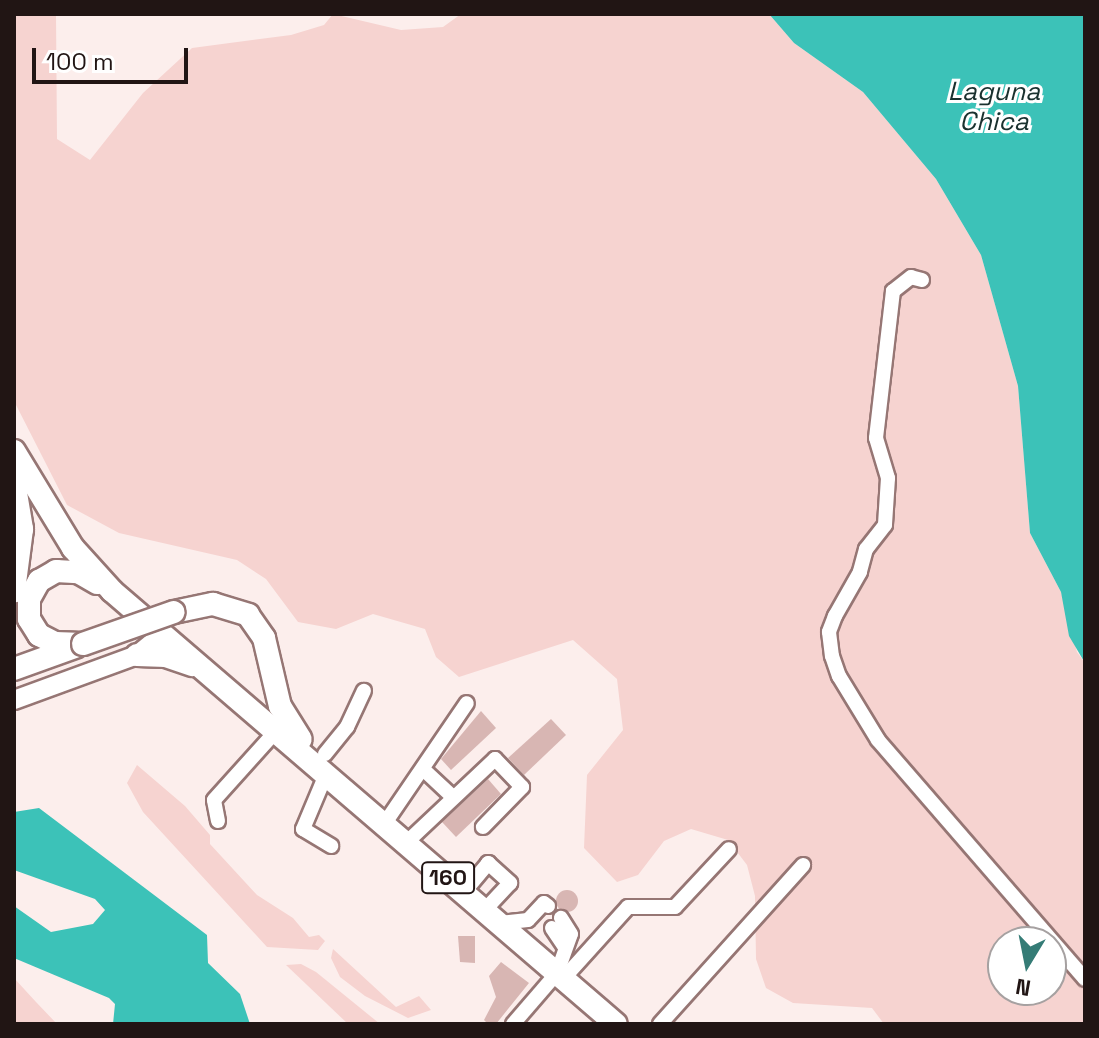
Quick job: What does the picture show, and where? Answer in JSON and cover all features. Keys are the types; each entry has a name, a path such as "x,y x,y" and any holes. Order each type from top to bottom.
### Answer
{"highway":[{"path":"14,451 61,527 112,591"},
{"path":"14,481 21,517 19,563 27,612 39,635 55,643 83,644"},
{"path":"61,527 246,692 284,735"},
{"path":"23,591 44,577 63,570 83,574 168,624 204,670 284,735 326,763"},
{"path":"14,669 83,644 168,624 204,604 237,608 257,625 288,706 326,763"},
{"path":"137,655 166,656 204,670"},
{"name":"160","path":"326,763 364,805 614,1024"}],"main road":[{"path":"14,700 137,655 168,624"}],"street":[{"path":"922,280 911,277 893,291 876,438 888,478 885,525 866,549 860,572 835,616 829,632 832,656 852,701 878,740 1085,979"},
{"path":"331,846 303,829 326,763 364,691"},
{"path":"385,823 467,703"},
{"path":"218,821 214,800 284,735"},
{"path":"407,842 491,760 499,760 522,787 483,827"},
{"path":"424,770 453,797"},
{"path":"513,1024 628,907 675,907 729,849"},
{"path":"464,892 488,863 510,883 492,917 528,920 540,912"},
{"path":"660,1024 803,865"},
{"path":"556,923 571,934 564,946 560,976"}],"shaded area":[{"path":"14,14 56,14 57,139 90,160 143,93 192,48 291,35 324,25 333,14 401,30 443,27 461,14 769,14 794,43 863,92 936,179 981,255 1018,386 1030,533 1061,592 1077,652 1085,663 1085,1024 884,1024 872,1008 793,1003 766,988 756,959 755,896 747,865 728,840 691,829 664,841 638,875 617,882 584,848 587,775 623,730 617,679 573,640 459,677 436,657 425,629 373,614 336,629 298,622 266,579 237,560 119,533 67,505 14,401"},
{"path":"137,765 185,806 210,835 210,844 257,895 293,918 309,937 319,935 325,941 318,950 267,947 143,812 127,783"},
{"path":"333,949 396,1007 419,996 431,1010 408,1018 365,996 340,977 331,958"},
{"path":"301,964 316,972 380,1024 348,1024 286,965"},
{"path":"14,978 36,1002 57,1024 14,1024"}],"water":[{"name":"Laguna Chica","path":"769,14 1085,14 1085,663 1069,636 1061,592 1030,533 1018,386 981,255 936,179 863,92 794,43"},
{"path":"39,808 207,935 208,963 240,994 250,1024 113,1024 115,1004 109,998 14,958 14,906 51,932 93,924 105,910 95,899 14,870 14,812"}],"building":[{"path":"481,711 496,728 451,770 441,759"},
{"path":"551,719 566,735 524,775 508,758"},
{"path":"488,779 501,794 456,837 442,822"},
{"path":"567,890 575,893 578,901 575,909 567,912 559,909 556,901 559,893"},
{"path":"458,936 475,936 475,963 460,962"},
{"path":"501,962 529,983 496,1024 488,1024 484,1020 496,997 489,976"}]}
